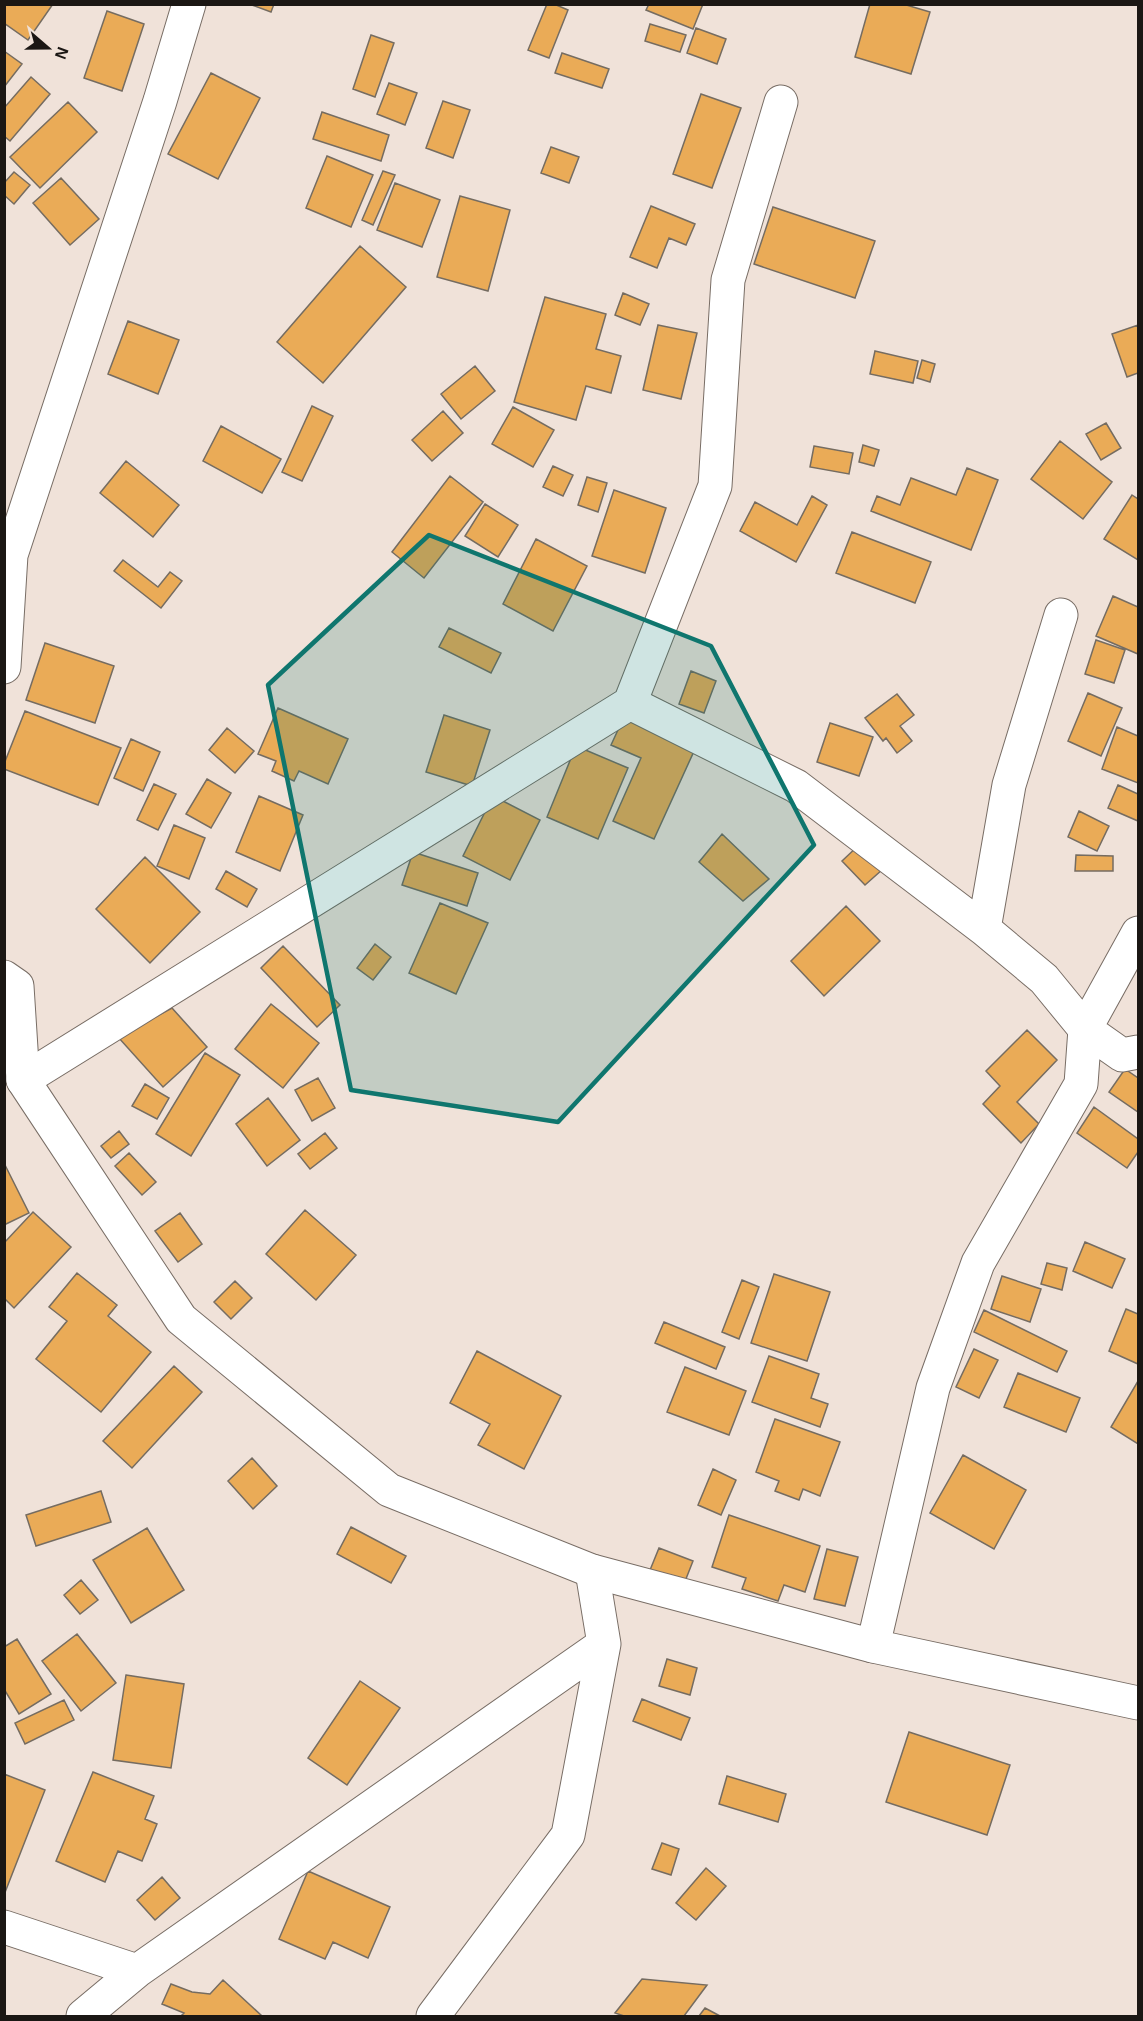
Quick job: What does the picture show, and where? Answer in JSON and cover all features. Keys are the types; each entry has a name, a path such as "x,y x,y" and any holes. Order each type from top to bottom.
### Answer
{"street":[{"path":"4,667 11,555 160,101 189,4"},
{"path":"23,1080 630,703 715,486 728,280 781,102"},
{"path":"984,929 1009,784 1061,615"},
{"path":"630,703 796,786 984,929 1044,979 1085,1029 1122,1055 1138,1052"},
{"path":"873,1646 933,1388 978,1263 1081,1084 1085,1029 1138,933"},
{"path":"9,983 23,1080 181,1319 389,1490 592,1570 873,1646 1138,1703"},
{"path":"433,2016 568,1835 604,1644 592,1570"},
{"path":"83,2016 137,1971 604,1644"},
{"path":"4,1927 137,1971"}],"highlighted area":[{"path":"429,535 711,646 814,845 558,1122 351,1090 268,685"}],"building":[{"path":"4,4 53,4 28,40 4,23"},
{"path":"249,4 274,4 271,12"},
{"path":"547,4 554,4 568,10 549,58 528,50"},
{"path":"649,4 703,4 693,29 646,10"},
{"path":"870,4 903,4 930,12 911,74 855,57"},
{"path":"107,11 144,24 122,91 84,78"},
{"path":"650,24 686,35 680,52 645,41"},
{"path":"696,28 726,39 717,64 687,53"},
{"path":"371,35 394,43 375,97 353,89"},
{"path":"4,51 22,64 4,87"},
{"path":"562,53 609,69 602,88 555,73"},
{"path":"211,73 260,98 218,179 168,154"},
{"path":"31,77 50,94 10,141 4,136 4,108"},
{"path":"389,83 417,93 405,125 377,114"},
{"path":"701,94 741,108 712,188 673,174"},
{"path":"443,101 470,110 453,158 426,148"},
{"path":"68,102 97,132 40,188 10,157"},
{"path":"322,112 389,135 381,161 313,139"},
{"path":"551,147 579,157 569,183 541,173"},
{"path":"327,156 373,175 351,227 306,208"},
{"path":"383,171 395,175 373,225 362,220"},
{"path":"14,172 30,185 14,204 4,195 4,183"},
{"path":"61,178 99,219 70,245 33,203"},
{"path":"395,183 440,200 422,247 377,230"},
{"path":"460,196 510,210 488,291 437,277"},
{"path":"651,206 695,224 686,245 669,238 657,268 630,257"},
{"path":"773,207 875,241 855,298 754,264"},
{"path":"360,246 406,287 323,383 277,342"},
{"path":"623,293 649,304 640,325 615,315"},
{"path":"545,297 606,314 596,349 621,356 611,393 586,386 576,420 514,402"},
{"path":"128,321 179,340 158,394 108,374"},
{"path":"658,325 697,333 681,399 643,390"},
{"path":"1138,325 1138,373 1127,377 1112,334"},
{"path":"875,351 918,361 913,383 870,374"},
{"path":"922,360 935,364 930,382 917,378"},
{"path":"475,366 495,391 461,419 441,394"},
{"path":"312,406 333,416 302,481 282,472"},
{"path":"513,407 554,430 533,467 492,444"},
{"path":"443,411 463,433 432,461 412,440"},
{"path":"1106,423 1121,448 1101,460 1086,434"},
{"path":"221,426 281,459 262,493 203,461"},
{"path":"1060,441 1112,482 1083,519 1031,479"},
{"path":"863,445 879,450 874,466 859,462"},
{"path":"814,446 853,453 849,474 810,467"},
{"path":"126,461 179,505 153,537 100,493"},
{"path":"553,466 573,475 563,496 543,487"},
{"path":"967,468 998,480 971,550 871,511 877,496 900,505 911,478 956,495"},
{"path":"450,476 483,502 424,578 392,552"},
{"path":"587,477 607,483 598,512 578,505"},
{"path":"614,490 666,508 645,573 592,556"},
{"path":"1132,495 1138,499 1138,560 1104,539"},
{"path":"812,496 827,505 796,562 740,531 755,502 797,525"},
{"path":"485,504 518,525 498,557 465,536"},
{"path":"852,532 931,562 915,603 836,573"},
{"path":"536,539 587,566 553,631 503,604"},
{"path":"123,560 158,587 170,572 182,581 161,608 114,571"},
{"path":"1113,596 1138,607 1138,654 1096,636"},
{"path":"449,628 501,653 491,673 439,647"},
{"path":"1096,640 1125,650 1114,683 1085,674"},
{"path":"45,643 114,666 95,723 26,700"},
{"path":"691,671 716,681 704,713 679,704"},
{"path":"1088,693 1122,708 1101,756 1068,741"},
{"path":"897,694 914,715 900,726 912,741 897,753 886,738 883,741 865,718"},
{"path":"278,708 348,739 328,784 299,771 294,781 272,771 276,761 258,754"},
{"path":"25,711 121,748 98,805 4,769"},
{"path":"444,715 490,730 472,786 426,772"},
{"path":"624,717 695,749 654,839 613,821 641,758 611,745"},
{"path":"830,723 873,737 859,776 817,762"},
{"path":"1117,727 1138,736 1138,783 1102,769"},
{"path":"227,728 254,751 235,773 209,750"},
{"path":"131,739 160,752 143,791 114,778"},
{"path":"576,746 628,768 598,839 547,817"},
{"path":"207,779 231,793 211,828 186,814"},
{"path":"154,784 176,794 158,830 137,820"},
{"path":"1118,785 1138,794 1138,821 1108,808"},
{"path":"259,796 303,815 280,871 236,852"},
{"path":"493,796 540,820 510,880 463,856"},
{"path":"1079,811 1109,826 1097,851 1068,837"},
{"path":"174,825 205,838 189,879 157,866"},
{"path":"722,834 769,879 743,901 699,862"},
{"path":"860,844 883,869 865,885 842,861"},
{"path":"413,852 478,873 467,906 402,885"},
{"path":"1076,855 1113,856 1113,871 1075,871"},
{"path":"145,857 200,912 150,963 96,909"},
{"path":"226,871 257,889 247,907 216,889"},
{"path":"440,903 488,923 456,994 409,973"},
{"path":"846,906 880,941 824,996 791,961"},
{"path":"375,944 391,957 373,980 357,968"},
{"path":"283,946 340,1005 317,1027 261,968"},
{"path":"271,1004 319,1043 283,1088 235,1049"},
{"path":"172,1008 207,1047 163,1087 118,1037"},
{"path":"1027,1030 1057,1060 1017,1102 1039,1124 1021,1143 983,1104 1000,1086 986,1071"},
{"path":"205,1053 240,1075 191,1156 156,1134"},
{"path":"1125,1069 1138,1078 1138,1112 1109,1092"},
{"path":"318,1078 335,1108 312,1121 295,1090"},
{"path":"145,1084 169,1098 157,1119 132,1106"},
{"path":"268,1098 300,1140 267,1166 236,1124"},
{"path":"1094,1107 1138,1139 1138,1152 1127,1168 1077,1133"},
{"path":"119,1131 129,1144 111,1158 101,1146"},
{"path":"325,1133 337,1148 310,1169 298,1154"},
{"path":"129,1153 156,1182 142,1195 115,1166"},
{"path":"4,1163 29,1213 4,1225"},
{"path":"305,1210 356,1255 316,1300 266,1254"},
{"path":"33,1212 71,1247 14,1308 4,1298 4,1243"},
{"path":"180,1213 202,1244 178,1262 155,1231"},
{"path":"1085,1242 1125,1259 1112,1288 1073,1271"},
{"path":"1047,1263 1067,1268 1062,1290 1041,1284"},
{"path":"77,1273 117,1305 108,1316 151,1352 101,1412 36,1359 67,1321 49,1307"},
{"path":"774,1274 830,1292 807,1361 751,1343"},
{"path":"1002,1276 1041,1289 1030,1322 991,1309"},
{"path":"742,1280 759,1287 739,1339 722,1332"},
{"path":"235,1281 252,1298 231,1319 214,1302"},
{"path":"1126,1309 1138,1314 1138,1364 1109,1351"},
{"path":"984,1310 1067,1351 1057,1372 974,1332"},
{"path":"664,1322 725,1347 716,1369 655,1343"},
{"path":"974,1349 998,1360 979,1398 956,1387"},
{"path":"477,1351 561,1396 524,1469 478,1445 490,1424 450,1403"},
{"path":"769,1356 819,1374 811,1398 828,1404 820,1427 752,1402"},
{"path":"174,1366 202,1392 132,1468 103,1441"},
{"path":"685,1367 746,1391 729,1435 667,1412"},
{"path":"1018,1373 1080,1398 1066,1432 1004,1407"},
{"path":"1138,1381 1138,1444 1111,1427"},
{"path":"775,1419 840,1442 820,1496 803,1489 799,1500 775,1491 779,1481 756,1472"},
{"path":"963,1455 1026,1490 994,1549 930,1513"},
{"path":"252,1458 277,1486 253,1509 228,1481"},
{"path":"713,1469 736,1480 721,1515 698,1505"},
{"path":"101,1491 111,1522 36,1546 26,1515"},
{"path":"729,1515 820,1546 805,1592 784,1585 778,1601 742,1589 746,1578 712,1567"},
{"path":"351,1527 406,1556 391,1583 337,1554"},
{"path":"147,1528 184,1590 131,1623 93,1560"},
{"path":"659,1548 693,1561 682,1589 648,1575"},
{"path":"827,1549 858,1557 845,1606 814,1599"},
{"path":"81,1580 98,1600 80,1614 64,1595"},
{"path":"77,1634 116,1683 81,1711 42,1661"},
{"path":"17,1639 51,1694 19,1714 4,1689 4,1647"},
{"path":"667,1659 697,1668 690,1695 659,1686"},
{"path":"126,1675 184,1684 171,1768 113,1760"},
{"path":"360,1681 400,1708 347,1785 308,1758"},
{"path":"642,1699 690,1718 681,1740 633,1721"},
{"path":"64,1700 74,1720 25,1744 15,1723"},
{"path":"909,1732 1010,1765 987,1835 886,1802"},
{"path":"93,1772 154,1796 145,1819 157,1824 142,1861 118,1851 105,1882 56,1861"},
{"path":"4,1774 45,1790 4,1895"},
{"path":"727,1776 786,1794 778,1822 719,1804"},
{"path":"662,1843 679,1849 671,1875 652,1869"},
{"path":"706,1868 726,1886 696,1920 676,1903"},
{"path":"308,1871 390,1907 368,1958 333,1942 325,1959 279,1939"},
{"path":"162,1877 180,1898 155,1920 137,1900"},
{"path":"642,1979 707,1985 684,2016 624,2016 615,2013"},
{"path":"223,1980 262,2016 181,2016 184,2013 162,2004 171,1984 192,1992 210,1994"},
{"path":"705,2008 720,2016 699,2016"}]}
